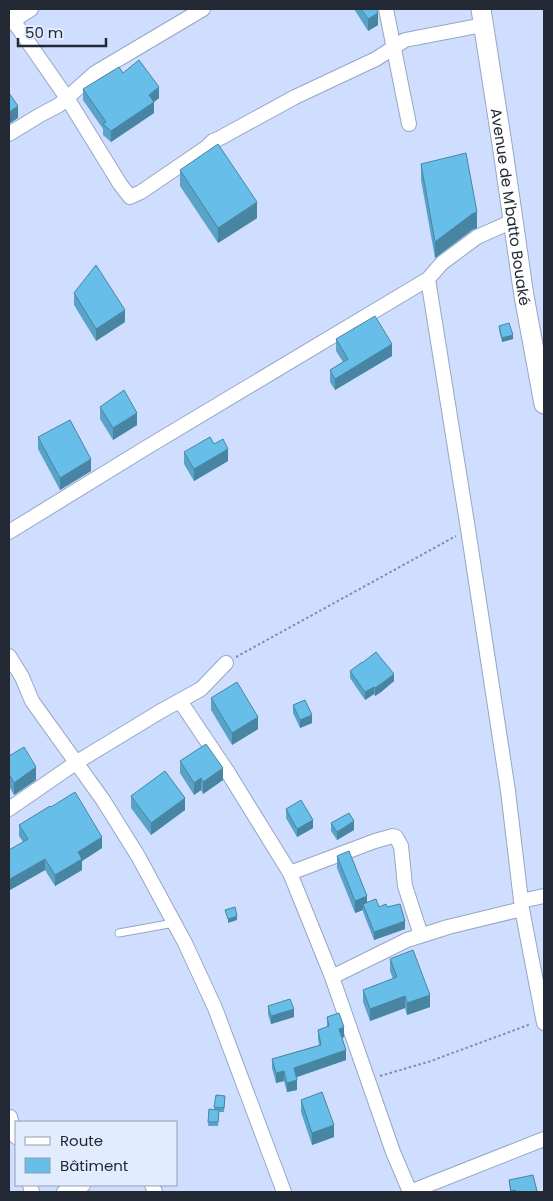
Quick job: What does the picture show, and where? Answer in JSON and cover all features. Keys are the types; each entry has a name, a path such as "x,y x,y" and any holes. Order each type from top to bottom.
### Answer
{"street":[{"path":"31,9 10,18 67,98 130,198 207,147 213,141 295,97 376,59 405,40 482,17"},
{"path":"9,134 59,105 95,74 203,9"},
{"path":"386,9 409,124"},
{"name":"Avenue de M'batto Bouaké","path":"482,17 524,296 544,404"},
{"path":"9,532 428,279 442,263 477,237 513,221"},
{"path":"428,279 508,791 521,905 544,1021"},
{"path":"9,656 22,677 32,701 103,800 138,856 185,943 215,1008 284,1192"},
{"path":"9,809 76,762 201,689 226,663"},
{"path":"180,701 228,771 290,873 332,977 393,1152 410,1192 544,1139"},
{"path":"290,873 375,841 392,836 396,837 401,846 405,886 421,935"},
{"path":"332,977 407,940 480,918 502,915 544,896"},
{"path":"10,1117 15,1134"},
{"path":"64,1192 80,1186"}],"lane":[{"path":"118,933 174,923"}],"path":[{"path":"226,663 468,529"},
{"path":"368,1080 431,1061 544,1021"}],"building":[{"path":"361,9 376,9 378,13 368,19"},
{"path":"139,60 159,87 149,95 154,102 111,131 103,124 106,122 83,89 119,67 123,73"},
{"path":"9,93 18,106 9,112"},
{"path":"218,144 257,202 218,228 180,170"},
{"path":"466,153 477,212 435,242 421,164"},
{"path":"96,265 125,310 96,329 74,293"},
{"path":"375,316 392,344 335,379 330,370 348,359 336,339"},
{"path":"509,323 513,335 502,338 499,326"},
{"path":"124,390 137,413 113,428 100,407"},
{"path":"70,420 91,459 60,478 38,437"},
{"path":"210,437 214,444 223,439 228,449 194,469 184,452"},
{"path":"376,652 394,674 375,688 365,692 350,671"},
{"path":"237,682 258,717 232,733 211,698"},
{"path":"305,700 312,715 300,720 293,705"},
{"path":"206,744 223,768 203,782 201,778 194,783 180,761"},
{"path":"24,747 36,767 14,783 9,774 9,756"},
{"path":"165,771 185,798 151,823 131,796"},
{"path":"75,792 102,837 78,852 82,859 55,875 45,859 10,879 9,850 28,839 19,825"},
{"path":"301,800 313,820 297,829 286,809"},
{"path":"349,813 354,821 337,832 331,823"},
{"path":"349,851 367,896 355,901 337,856"},
{"path":"376,899 379,907 386,904 387,907 400,904 405,921 374,932 363,904"},
{"path":"235,907 237,916 228,919 225,910"},
{"path":"413,950 430,995 407,1003 405,996 370,1009 363,990 397,977 390,959"},
{"path":"290,999 294,1009 271,1016 268,1006"},
{"path":"339,1013 344,1027 339,1029 346,1050 294,1068 297,1080 287,1083 284,1071 276,1073 272,1059 321,1045 318,1030 329,1026 327,1017"},
{"path":"322,1092 334,1125 312,1133 301,1100"},
{"path":"216,1095 225,1096 224,1108 214,1107"},
{"path":"209,1109 219,1110 218,1122 208,1122"},
{"path":"533,1175 537,1191 511,1191 509,1180"}]}
